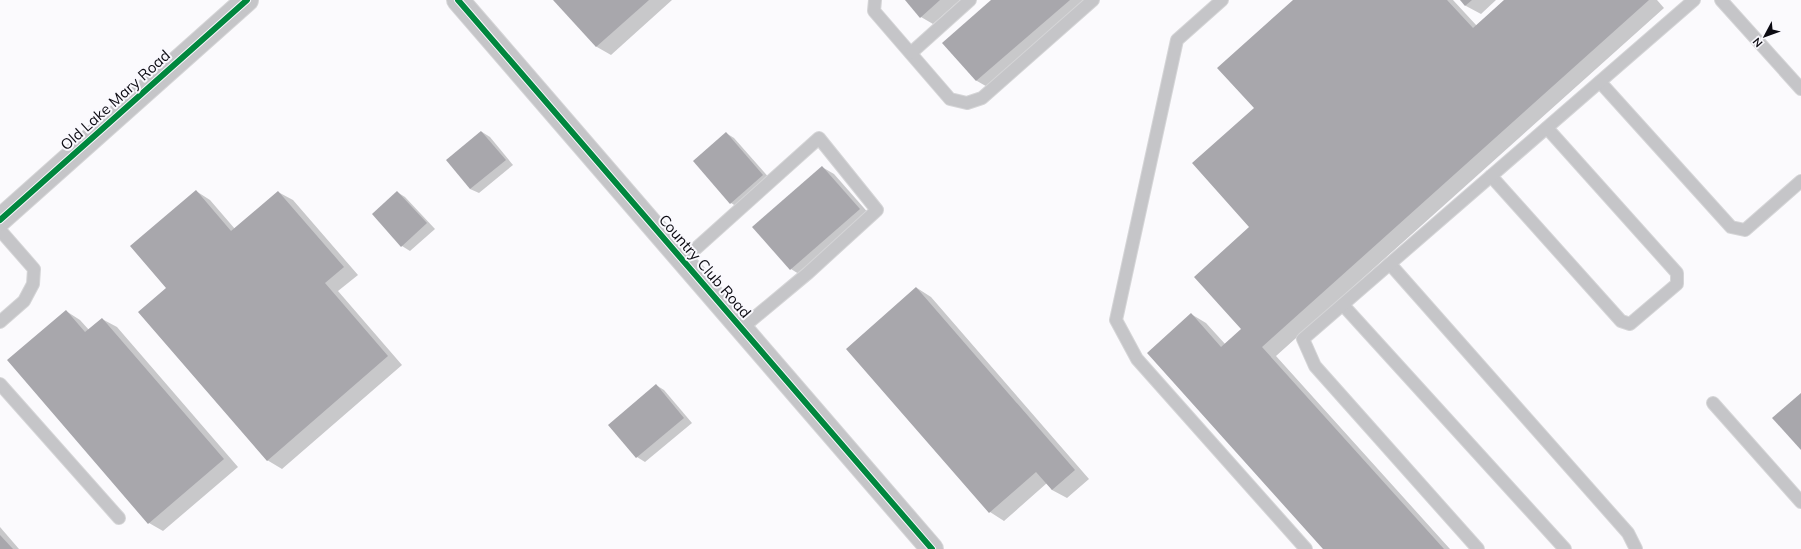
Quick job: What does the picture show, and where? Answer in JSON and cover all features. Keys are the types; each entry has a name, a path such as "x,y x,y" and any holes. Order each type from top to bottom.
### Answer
{"street":[{"name":"Old Lake Mary Road","path":"0,220 247,0"},
{"name":"Country Club Road","path":"458,0 932,549"}],"lane":[{"path":"875,0 874,11 950,99 967,103 982,98 1093,0"},
{"path":"911,53 970,0"},
{"path":"1222,0 1176,40 1116,320 1137,359 1306,549"},
{"path":"1478,549 1315,366 1303,339 1694,0"},
{"path":"1720,0 1801,89"},
{"path":"1600,82 1731,227 1745,230 1801,181"},
{"path":"1491,176 1621,321 1630,324 1666,294 1677,284 1677,273 1547,128"},
{"path":"682,260 819,138 877,210 808,274 742,328"},
{"path":"0,230 34,269 34,284 24,300 0,322"},
{"path":"1390,264 1628,533 1636,549"},
{"path":"1343,305 1565,549"},
{"path":"0,384 119,518"},
{"path":"1713,403 1801,502"}],"building":[{"path":"553,0 649,0 596,47"},
{"path":"905,0 940,0 920,18"},
{"path":"991,0 1070,0 976,81 942,43"},
{"path":"1293,0 1447,0 1473,28 1504,0 1649,0 1262,347 1444,549 1323,549 1147,353 1191,313 1221,347 1241,329 1194,277 1249,227 1192,163 1254,108 1217,68"},
{"path":"1460,0 1472,0 1465,6"},
{"path":"481,131 506,160 470,189 446,160"},
{"path":"726,132 763,175 730,204 693,161"},
{"path":"822,166 860,209 790,270 752,227"},
{"path":"196,190 231,231 278,191 344,267 325,283 388,356 267,461 138,312 166,288 130,246"},
{"path":"397,191 427,223 401,247 372,214"},
{"path":"916,287 1075,470 1052,490 1036,472 989,513 846,349"},
{"path":"66,310 85,332 102,318 224,459 148,524 7,360"},
{"path":"656,384 684,418 636,458 608,425"},
{"path":"1801,393 1801,450 1772,418"},
{"path":"0,535 13,549 0,549"}],"cycle path":[{"path":"0,220 247,0"},
{"path":"458,0 932,549"}]}
